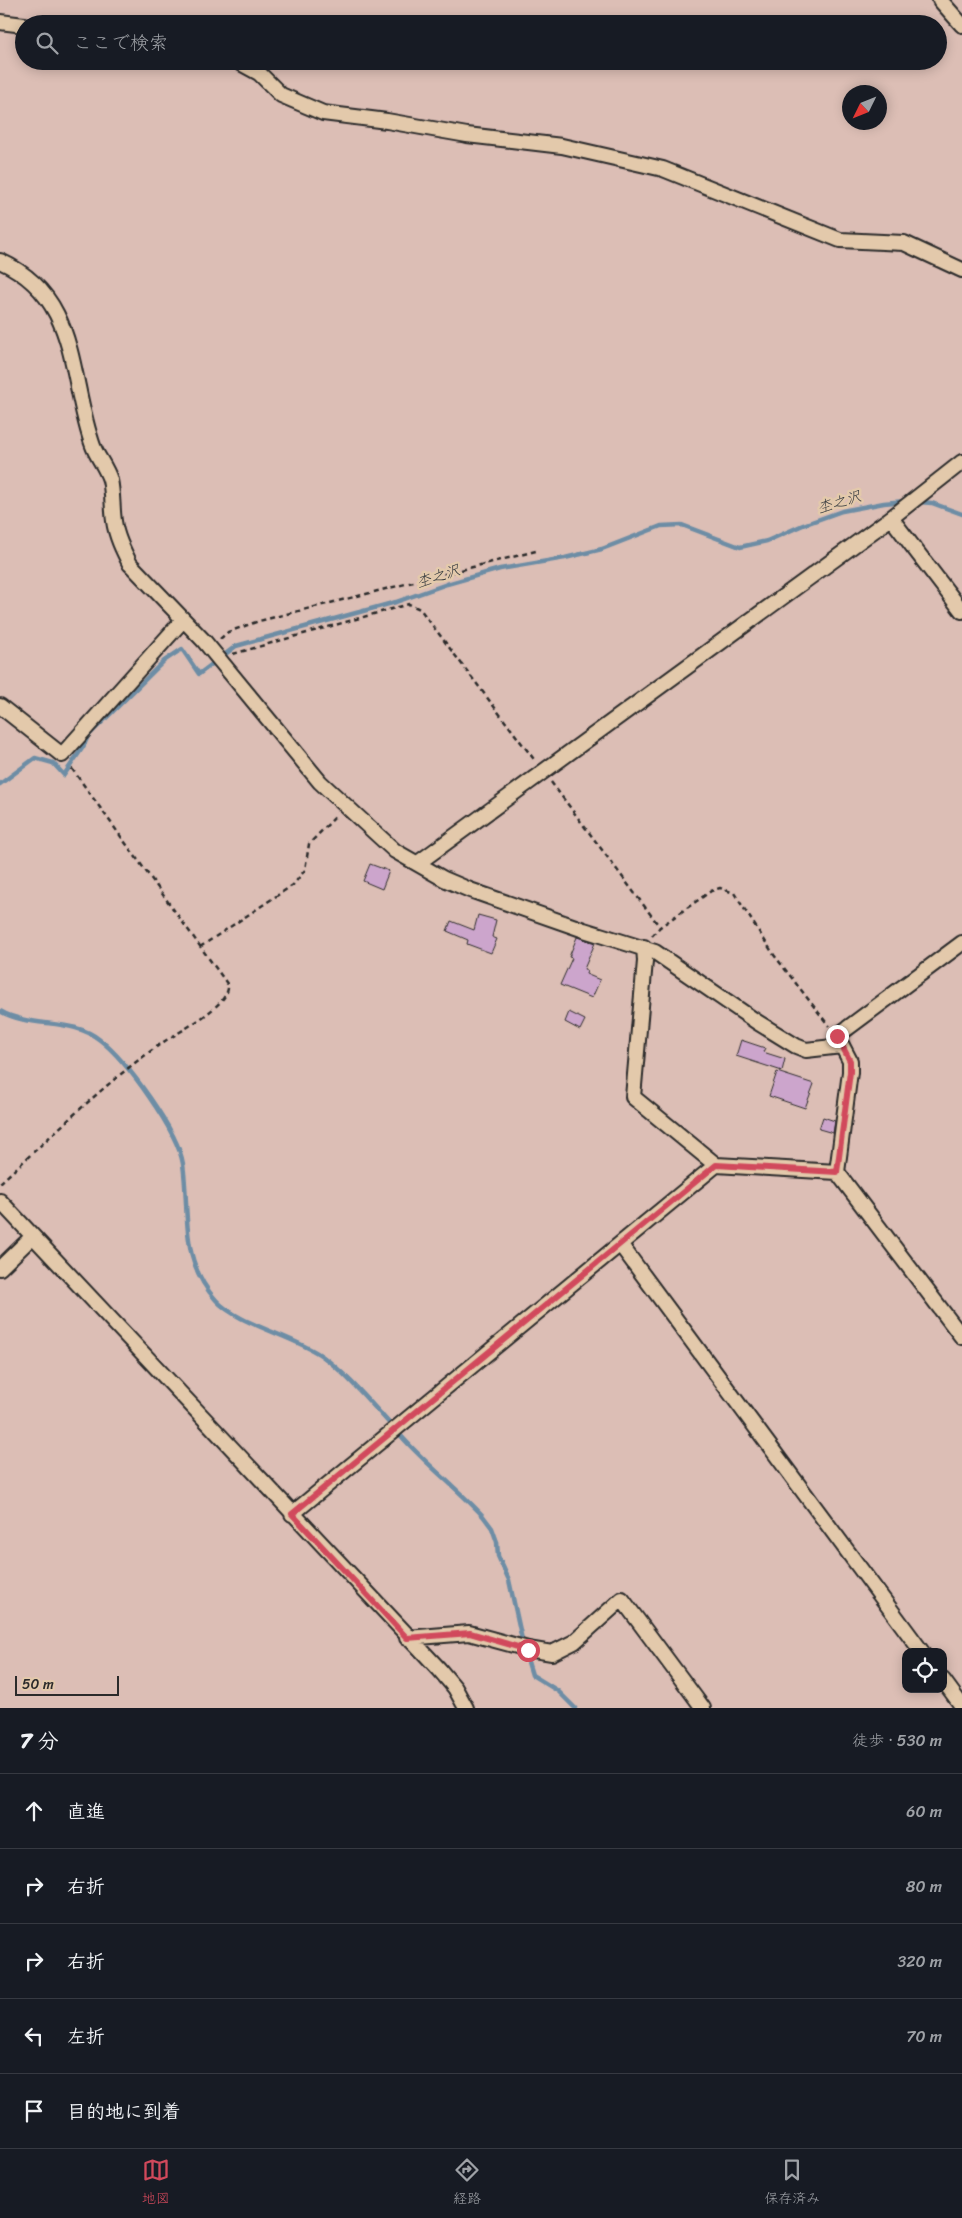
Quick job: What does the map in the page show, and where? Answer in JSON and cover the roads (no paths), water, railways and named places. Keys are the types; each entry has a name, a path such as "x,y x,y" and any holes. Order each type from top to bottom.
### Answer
{"street":[{"path":"940,0 962,25"},
{"path":"0,22 15,24"},
{"path":"254,70 281,95 323,113 387,121 467,135 562,146 663,169 840,240 904,243 962,270"},
{"path":"0,261 29,279 45,295 62,322 93,447 110,480 114,524 130,564 208,647 320,782 395,851 444,879 470,890 584,930 644,947 655,952 757,1022 806,1050 840,1041 962,943"},
{"path":"418,863 891,518 962,462"},
{"path":"891,518 962,611"},
{"path":"0,706 62,755 183,620"},
{"path":"644,947 645,961 633,1097 716,1165 837,1172"},
{"path":"840,1041 850,1061 850,1072 837,1172 962,1338"},
{"path":"292,1514 716,1165"},
{"path":"0,1201 407,1638 444,1675 465,1708"},
{"path":"0,1268 32,1237"},
{"path":"620,1244 919,1648"},
{"path":"407,1638 470,1633 528,1650 552,1653 574,1642 622,1599 703,1708"},
{"path":"947,1685 962,1706"}],"waterway":[{"name":"杢之沢","path":"0,784 35,758 53,763 64,775 83,747 88,736 164,661 182,649 199,674 236,646 396,602 447,584 500,569 565,558 602,549 661,526 682,525 740,547 767,541 842,511 905,501"},
{"name":"杢之沢","path":"918,502 932,503 962,514"},
{"path":"0,1011 25,1020 64,1025 89,1033 100,1040 123,1063 149,1097 172,1134 179,1150 183,1164 191,1252 204,1284 216,1300 237,1316 297,1342 322,1356 333,1365 354,1384 412,1447 483,1516 492,1528 497,1542 498,1556 509,1580 523,1644"},
{"path":"525,1652 532,1675 558,1691 575,1708"}]}
